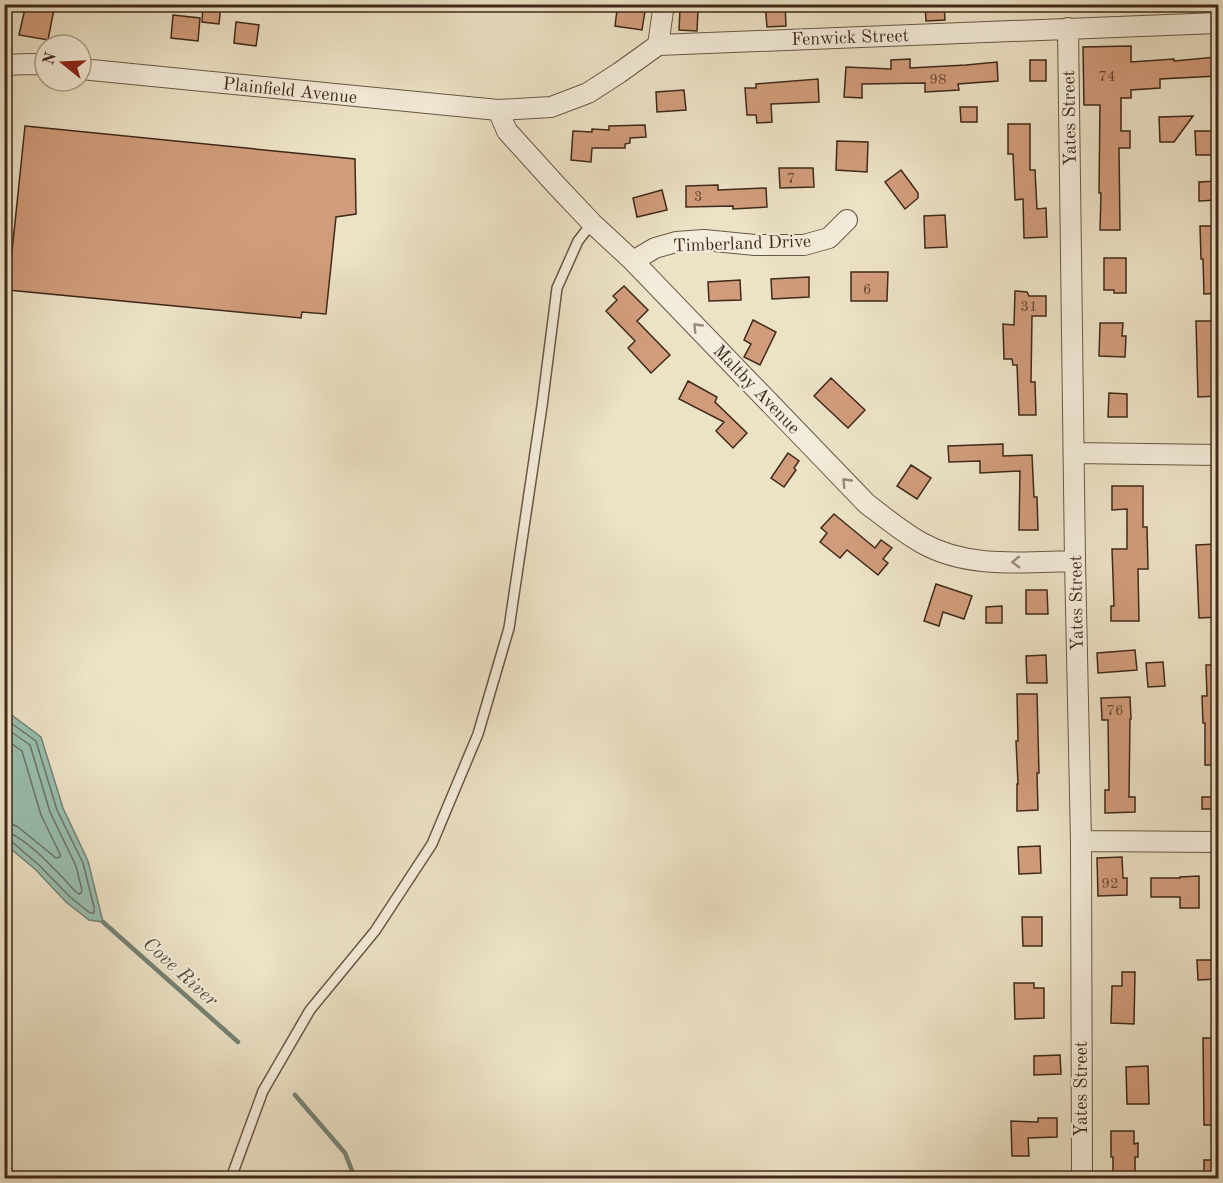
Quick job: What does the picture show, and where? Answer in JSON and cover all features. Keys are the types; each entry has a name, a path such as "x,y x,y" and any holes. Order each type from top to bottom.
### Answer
{"street":[{"path":"498,110 550,107 588,93 619,74 658,45 664,4"},
{"name":"Fenwick Street","path":"658,45 1218,23"},
{"name":"Yates Street","path":"1068,28 1081,841 1082,1179"},
{"path":"4,65 33,64"},
{"name":"Plainfield Avenue","path":"93,70 498,110"},
{"name":"Maltby Avenue","path":"498,110 507,130 592,224 633,261 866,502 892,523 940,552 966,559 984,562 1075,561"},
{"name":"Timberland Drive","path":"633,261 655,248 676,242 704,240 755,245 804,245 829,238 847,220"},
{"path":"1074,453 1218,455"},
{"path":"1081,841 1218,842"}],"lane":[{"path":"231,1179 262,1091 310,1010 375,931 432,844 478,734 509,628 557,288 578,242 592,224"}],"water":[{"path":"5,710 41,737 63,808 88,861 103,922 89,920 66,902 36,870 5,844"}],"building":[{"path":"26,4 55,4 49,33 33,33 33,37 19,35"},
{"path":"203,4 221,4 219,24 202,22"},
{"path":"765,4 785,4 786,26 767,27"},
{"path":"925,4 944,4 945,20 926,21"},
{"path":"621,8 645,11 642,30 615,26 617,10 620,11"},
{"path":"680,10 698,10 697,31 679,30"},
{"path":"173,15 200,18 198,41 171,38"},
{"path":"236,22 259,25 256,46 234,43"},
{"path":"1131,46 1131,62 1216,57 1217,76 1160,79 1160,88 1131,90 1131,98 1121,98 1121,131 1130,131 1130,148 1119,148 1120,230 1100,230 1100,105 1084,105 1083,47"},
{"path":"910,59 910,68 997,62 998,81 958,84 959,90 925,92 925,83 862,84 862,98 844,97 846,67 891,69 891,60"},
{"path":"1030,60 1046,60 1046,81 1030,81"},
{"path":"818,79 819,102 771,104 772,122 757,123 756,115 747,115 745,88 756,88 756,84"},
{"path":"684,90 686,110 657,112 656,92"},
{"path":"960,107 977,107 977,122 961,122"},
{"path":"1193,116 1174,142 1160,142 1159,117"},
{"path":"1008,124 1030,124 1030,170 1035,170 1037,209 1046,208 1047,237 1024,238 1023,199 1015,200 1013,154 1008,154"},
{"path":"645,125 646,137 630,138 630,143 625,144 625,148 592,148 591,162 571,160 573,131 592,132 592,129 609,130 609,126"},
{"path":"25,126 355,159 356,214 336,217 326,314 302,312 301,318 8,290"},
{"path":"1195,131 1212,131 1213,155 1196,155"},
{"path":"837,141 868,142 867,172 836,170"},
{"path":"779,168 813,168 814,187 780,188"},
{"path":"901,170 918,193 918,198 905,209 885,182"},
{"path":"1218,181 1218,200 1199,201 1199,182"},
{"path":"718,185 718,190 766,188 767,207 733,209 733,206 686,207 686,186"},
{"path":"662,190 667,210 637,217 633,198"},
{"path":"945,215 947,247 925,248 924,216"},
{"path":"1200,226 1218,226 1218,293 1204,294"},
{"path":"1104,258 1126,258 1126,293 1104,290"},
{"path":"851,272 888,272 887,301 851,301"},
{"path":"809,277 809,297 772,299 771,279"},
{"path":"740,280 741,300 709,301 708,282"},
{"path":"624,286 648,310 637,321 670,355 651,373 628,348 635,341 606,311 617,300 613,296"},
{"path":"1015,291 1027,292 1029,296 1046,296 1046,316 1032,316 1031,382 1035,382 1036,415 1019,415 1017,365 1013,365 1012,359 1004,359 1003,324 1014,325"},
{"path":"753,320 776,332 760,365 744,357 751,344 744,340"},
{"path":"1196,321 1218,321 1218,396 1198,397"},
{"path":"1100,323 1123,323 1122,336 1126,336 1125,357 1099,356"},
{"path":"831,378 865,410 848,428 814,396"},
{"path":"688,381 717,397 715,402 747,433 733,448 716,431 724,422 679,399"},
{"path":"1109,393 1127,394 1127,417 1108,417"},
{"path":"1003,444 1003,456 1032,455 1038,530 1019,530 1020,471 980,473 980,461 949,462 948,446"},
{"path":"788,453 799,461 794,468 796,470 784,487 771,478"},
{"path":"911,465 931,478 917,499 897,486"},
{"path":"1112,486 1143,486 1143,527 1147,527 1148,569 1138,569 1139,621 1111,621 1111,606 1114,606 1112,549 1127,549 1127,509 1112,510"},
{"path":"834,514 875,548 881,540 892,548 883,559 888,563 878,575 847,550 840,558 820,542 827,533 821,528"},
{"path":"1215,544 1218,617 1199,618 1196,545"},
{"path":"936,584 972,596 964,619 943,612 939,626 924,621"},
{"path":"1026,590 1047,590 1048,614 1026,614"},
{"path":"1002,606 1002,623 986,623 986,607"},
{"path":"1135,650 1137,670 1098,673 1097,653"},
{"path":"1046,655 1047,683 1027,683 1026,656"},
{"path":"1163,662 1165,686 1148,687 1146,663"},
{"path":"1206,665 1218,665 1218,765 1205,765 1205,723 1203,723 1202,696 1207,696"},
{"path":"1017,694 1037,694 1038,810 1017,811"},
{"path":"1130,697 1129,797 1135,797 1135,812 1105,813 1105,790 1109,790 1108,720 1102,720 1101,698"},
{"path":"1202,797 1218,797 1218,809 1202,809"},
{"path":"1040,846 1041,873 1019,874 1018,847"},
{"path":"1122,857 1123,878 1127,878 1127,895 1098,896 1097,858"},
{"path":"1199,876 1199,908 1180,908 1180,897 1151,897 1151,878"},
{"path":"1022,917 1042,917 1042,946 1023,946"},
{"path":"1197,960 1218,960 1218,979 1198,980"},
{"path":"1122,972 1135,972 1134,1024 1111,1023 1112,986 1122,986"},
{"path":"1014,983 1034,983 1034,988 1044,988 1044,1018 1015,1019"},
{"path":"1203,1038 1218,1038 1218,1125 1204,1125"},
{"path":"1060,1055 1061,1074 1034,1075 1034,1056"},
{"path":"1148,1066 1149,1104 1127,1104 1126,1067"},
{"path":"1038,1118 1057,1118 1057,1137 1028,1138 1029,1156 1012,1156 1011,1121 1038,1122"},
{"path":"1111,1131 1134,1131 1134,1144 1138,1143 1138,1157 1135,1157 1135,1179 1113,1179"},
{"path":"1204,1160 1218,1160 1218,1179 1204,1179"}],"waterway":[{"name":"Cove River","path":"103,922 238,1042"},
{"name":"Cove River","path":"295,1095 345,1153 355,1178"}]}
